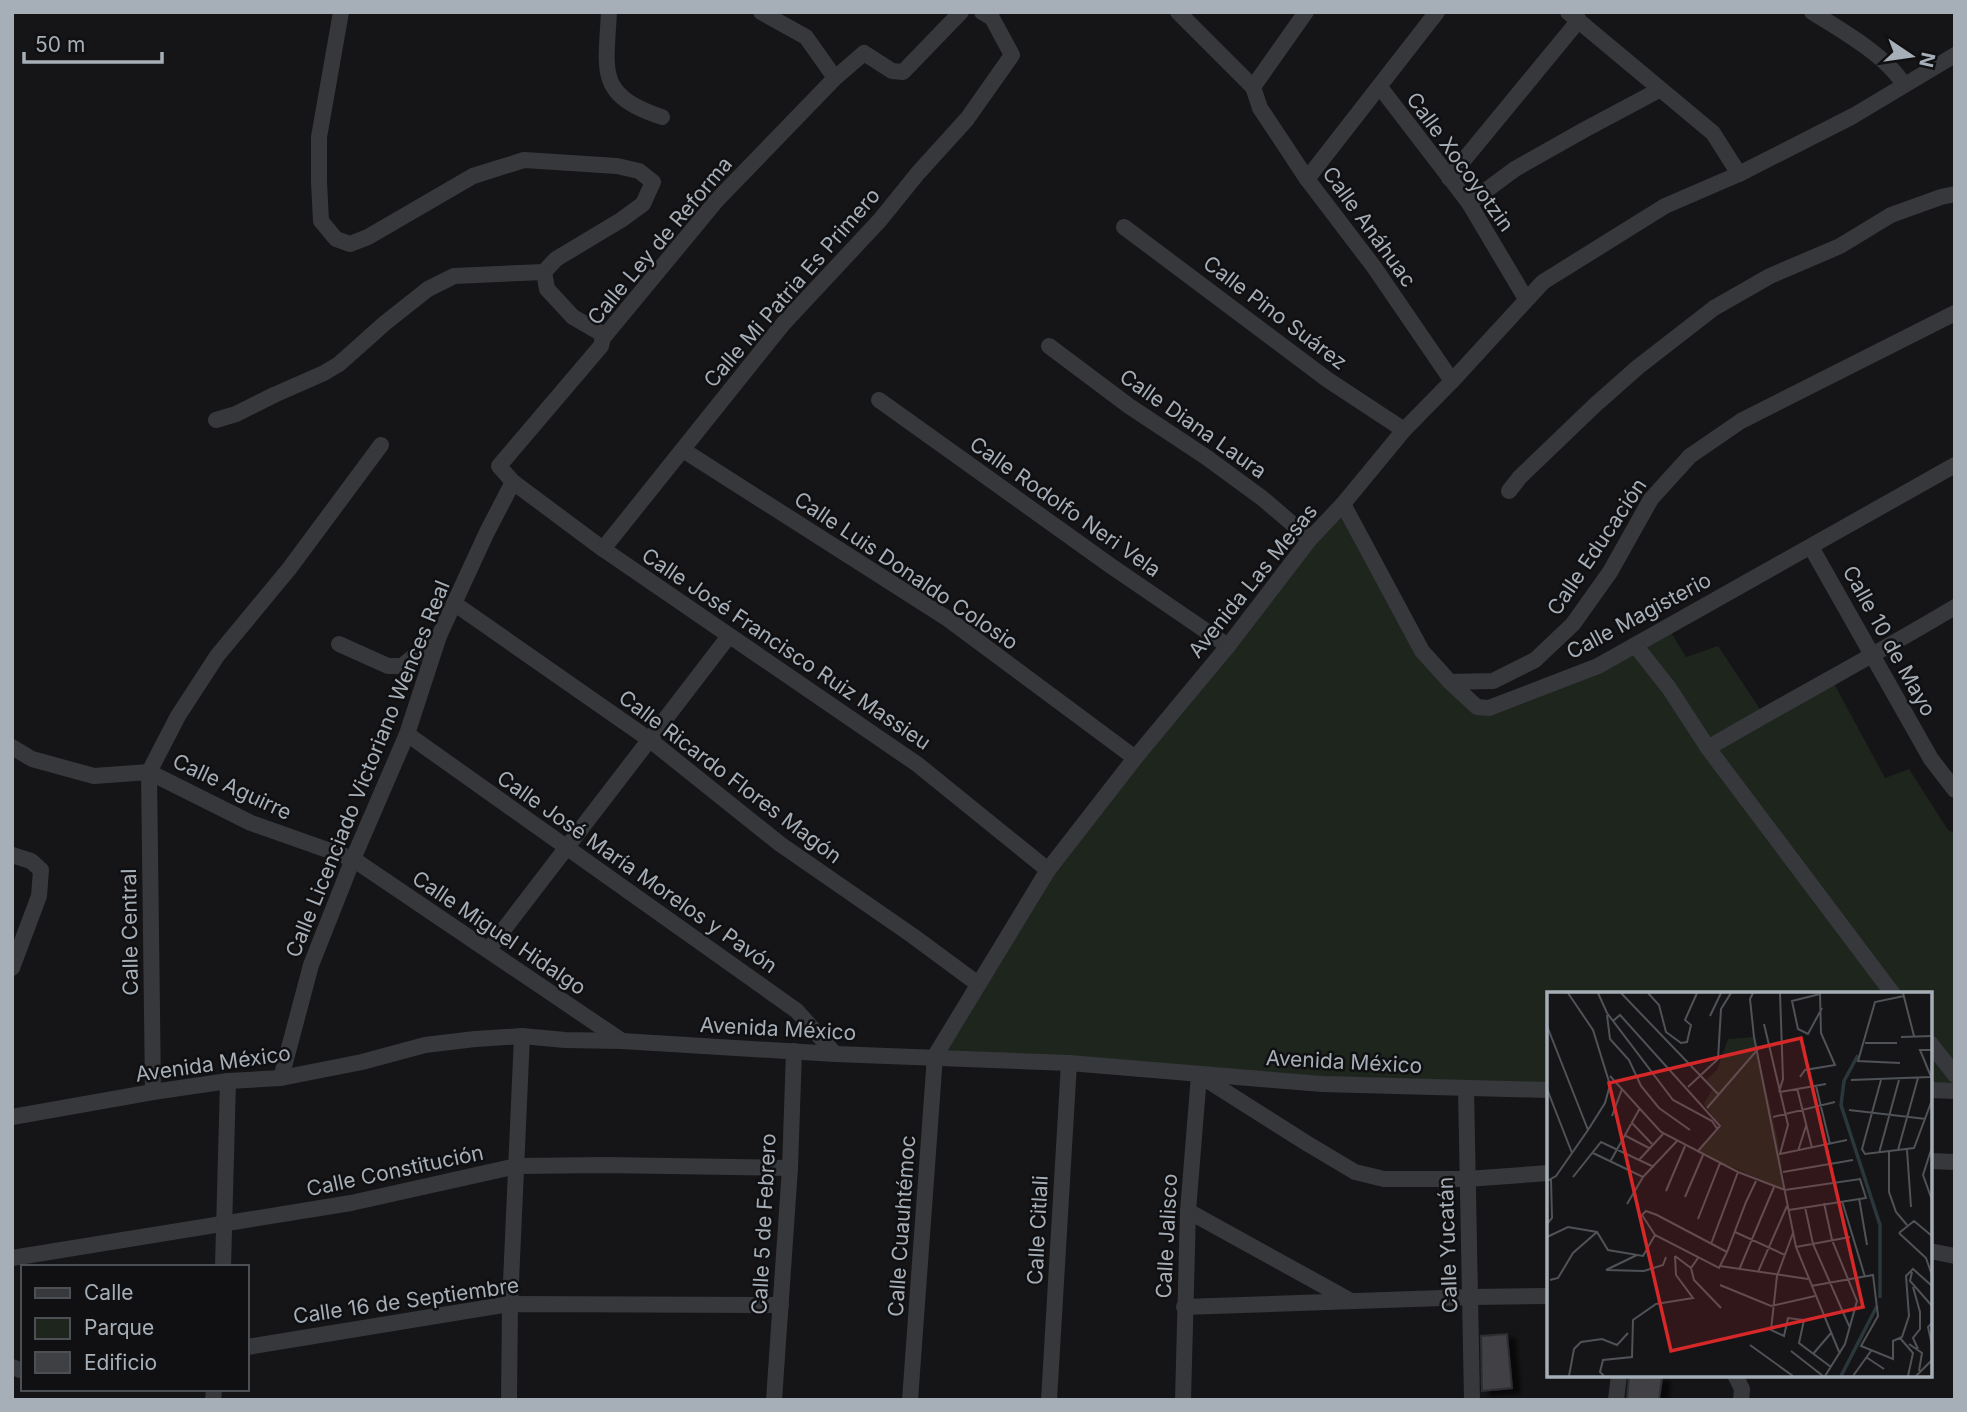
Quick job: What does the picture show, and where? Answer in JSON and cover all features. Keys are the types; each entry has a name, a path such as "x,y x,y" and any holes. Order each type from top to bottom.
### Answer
{"street":[{"path":"216,420 236,414 339,364 428,289 454,276 544,272 556,259 643,204 653,182 639,171 617,166 524,160 473,176 368,237 350,244 336,239 321,221 319,137 341,12"},
{"path":"609,12 607,66 611,84 630,104 662,117"},
{"path":"761,12 806,37 835,78"},
{"name":"Calle Ley de Reforma","path":"499,466 601,346 603,338 717,200 835,78 864,53 892,71 903,72 961,12"},
{"name":"Calle Mi Patria Es Primero","path":"603,549 783,324 880,220 967,119 1012,55 992,18 982,12"},
{"name":"Calle Anáhuac","path":"1178,12 1254,92 1260,108 1307,179 1374,267 1452,381"},
{"path":"1254,92 1306,12"},
{"path":"1307,179 1437,12"},
{"path":"1812,12 1897,72 1904,85"},
{"path":"1449,178 1573,16 1713,133 1739,174"},
{"name":"Avenida Las Mesas","path":"978,984 1048,870 1135,758 1228,646 1310,539 1343,504 1404,430 1543,282 1665,206 1739,174 1853,116 1955,55"},
{"name":"Calle Xocoyotzin","path":"1380,87 1469,203 1526,299"},
{"path":"1469,203 1515,169 1660,90"},
{"path":"1509,491 1520,477 1595,405 1638,367 1714,308 1770,276 1840,246 1891,215 1955,194"},
{"name":"Calle Pino Suárez","path":"1124,227 1328,380 1404,430"},
{"path":"544,272 547,289 573,317 599,332 603,338"},
{"name":"Calle Educación","path":"1450,682 1493,681 1535,660 1573,624 1610,572 1651,499 1690,456 1741,421 1955,313"},
{"name":"Calle Diana Laura","path":"1049,346 1129,406 1262,498 1310,539"},
{"name":"Calle Rodolfo Neri Vela","path":"879,400 1228,646"},
{"path":"149,772 178,716 217,656 289,569 381,446"},
{"name":"Calle Luis Donaldo Colosio","path":"683,450 947,619 1135,758"},
{"name":"Calle Magisterio","path":"1343,504 1422,651 1477,707 1489,708 1598,666 1955,465"},
{"name":"Calle José Francisco Ruiz Massieu","path":"499,466 513,482 603,549 916,764 1048,870"},
{"name":"Calle Licenciado Victoriano Wences Real","path":"281,1078 311,965 407,734 439,636 513,482"},
{"name":"Calle 10 de Mayo","path":"1811,547 1931,759 1955,790"},
{"name":"Calle Ricardo Flores Magón","path":"455,604 650,740 780,844 978,984"},
{"path":"1708,748 1874,656 1955,607"},
{"path":"339,643 388,666 402,666 439,636"},
{"path":"488,950 729,636"},
{"path":"1635,645 1670,688 1708,748 1891,992"},
{"name":"Calle José María Morelos y Pavón","path":"407,734 797,1011 835,1054"},
{"name":"Calle Aguirre","path":"12,747 32,759 94,776 149,772 251,822 353,859"},
{"name":"Calle Central","path":"149,772 153,1092"},
{"path":"12,855 30,861 41,870 39,896 12,968"},
{"name":"Calle Miguel Hidalgo","path":"353,859 622,1041"},
{"path":"935,1056 978,984"},
{"path":"509,1400 510,1304 522,1036"},
{"name":"Avenida México","path":"12,1117 153,1092 281,1078 362,1062 425,1045 522,1036 835,1054 1069,1063 1322,1084 1547,1090"},
{"path":"1932,1045 1955,1075"},
{"name":"Calle 5 de Febrero","path":"774,1400 790,1168 794,1051"},
{"name":"Calle Cuauhtémoc","path":"910,1400 935,1056"},
{"name":"Calle Citlali","path":"1049,1400 1069,1063"},
{"path":"1199,1075 1355,1172 1384,1179 1467,1179 1547,1173"},
{"name":"Calle Jalisco","path":"1183,1400 1188,1211 1199,1075"},
{"path":"223,1265 228,1082"},
{"name":"Calle Yucatán","path":"1466,1088 1472,1400"},
{"path":"1932,1090 1955,1091"},
{"path":"1932,1161 1955,1162"},
{"name":"Calle Constitución","path":"12,1258 351,1203 517,1166 790,1168"},
{"path":"1188,1211 1352,1302"},
{"path":"1932,1251 1955,1256"},
{"path":"1184,1307 1547,1296"},
{"name":"Calle 16 de Septiembre","path":"248,1347 510,1304 781,1305"},
{"path":"1616,1400 1619,1377"},
{"path":"1736,1377 1742,1389 1741,1400"}],"green space":[{"path":"1343,504 1422,651 1489,708 1667,626 1686,657 1718,646 1764,715 1831,678 1885,778 1909,769 1948,830 1955,833 1955,1091 1932,1090 1932,992 1547,992 1547,1090 935,1056 1048,869"}],"building":[{"path":"1507,1334 1512,1388 1482,1391 1481,1336"},
{"path":"1629,1377 1662,1378 1659,1400 1627,1400"}]}
